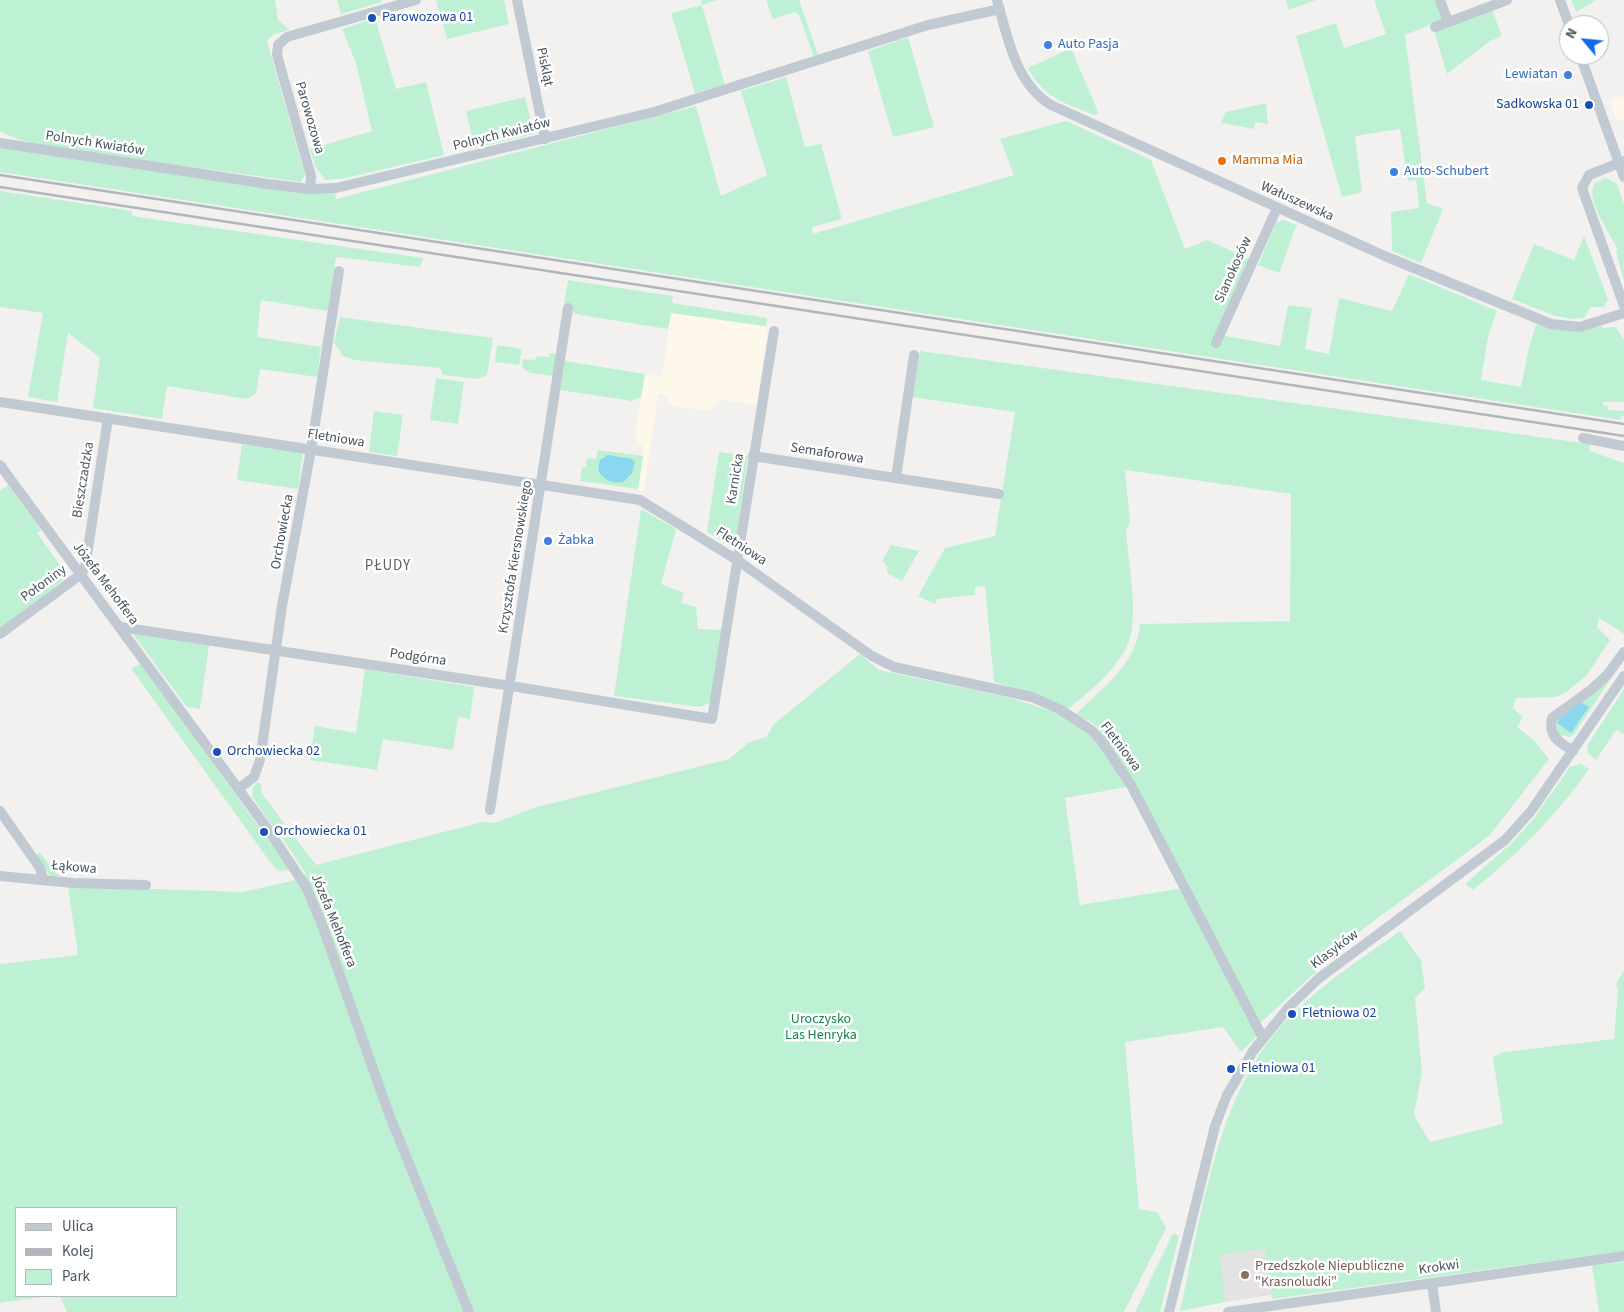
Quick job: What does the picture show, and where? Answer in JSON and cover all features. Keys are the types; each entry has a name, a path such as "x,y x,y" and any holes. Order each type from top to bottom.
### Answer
{"street":[{"name":"Parowozowa","path":"310,189 311,176 277,55 278,45 287,37 416,0"},
{"name":"Piskląt","path":"517,0 545,138"},
{"path":"1440,0 1448,22"},
{"path":"1434,27 1507,0"},
{"path":"1560,0 1565,15"},
{"name":"Polnych Kwiatów","path":"0,143 310,189 348,186 654,112 928,25 999,5"},
{"name":"Wałuszewska","path":"999,5 1017,64 1026,82 1038,97 1277,208 1421,272 1551,324 1580,327 1624,314"},
{"path":"1584,65 1621,162 1624,177"},
{"path":"1621,162 1589,176 1582,188 1624,306"},
{"name":"Sianokosów","path":"1216,343 1277,208"},
{"name":"Orchowiecka","path":"238,788 254,777 258,770 339,271"},
{"name":"Krzysztofa Kiersnowskiego","path":"490,810 511,686 537,498 541,484 568,308"},
{"name":"Karnicka","path":"712,719 774,331"},
{"path":"896,478 914,355"},
{"name":"Fletniowa","path":"0,402 640,500 737,560 872,656 894,667 1032,697 1061,710 1091,730 1101,740 1131,785 1263,1038"},
{"name":"Bieszczadzka","path":"80,575 85,568 108,418"},
{"path":"1583,438 1624,446"},
{"name":"Semaforowa","path":"753,456 999,494"},
{"name":"Józefa Mehoffera","path":"0,465 238,788 297,872 321,922 389,1114 469,1312"},
{"name":"Połoniny","path":"0,634 80,575"},
{"name":"Podgórna","path":"120,628 511,686 712,719"},
{"path":"1573,751 1554,738 1550,726 1552,718 1592,689 1608,674 1624,652"},
{"name":"Klasyków","path":"1169,1312 1215,1126 1236,1078 1263,1038 1318,979 1505,840 1531,811 1624,676"},
{"path":"0,811 40,868 43,879"},
{"name":"Łąkowa","path":"0,876 73,883 146,885"},
{"name":"Krokwi","path":"1228,1312 1624,1256"},
{"path":"1432,1283 1436,1312"}],"shaded area":[{"path":"1624,95 1624,118 1617,121 1609,101"},
{"path":"671,313 768,327 756,405 720,399 708,411 673,406 665,395 658,394 644,492 638,489 644,449 635,438 645,374 662,377"},
{"name":"Przedszkole Niepubliczne \"Krasnoludki\"","path":"1264,1249 1271,1295 1226,1302 1219,1255"}],"green space":[{"path":"0,0 275,0 278,20 290,30 274,34 267,41 305,175 301,182 47,147 17,139 0,131"},
{"path":"337,0 381,0 382,2 341,14"},
{"path":"504,0 509,24 447,39 436,1"},
{"path":"701,0 717,0 702,5"},
{"path":"766,0 799,0 818,55 814,57 799,15 795,12 773,19"},
{"path":"1286,0 1316,0 1289,10"},
{"path":"1374,0 1437,0 1442,17 1440,21 1405,35 1427,203 1443,209 1421,263 1392,251 1391,212 1419,208 1416,180 1408,181 1400,129 1355,136 1362,192 1342,197 1296,36 1336,23 1344,48 1386,34"},
{"path":"1571,0 1596,0 1576,12"},
{"path":"702,5 725,85 695,93 671,13"},
{"path":"1492,10 1502,36 1490,41 1447,74 1434,31"},
{"path":"375,18 396,89 426,82 444,155 342,179 325,180 315,166 310,149 372,131 356,63 342,29"},
{"path":"908,37 934,127 893,137 868,51"},
{"path":"1071,48 1099,114 1094,115 1073,107 1048,93 1034,78 1028,68"},
{"path":"786,77 805,147 821,144 842,219 812,227 813,234 1014,175 1000,139 1066,121 1151,160 1185,249 1207,240 1249,259 1215,334 1280,346 1288,305 1312,308 1305,349 1329,354 1339,298 1392,311 1409,274 1497,311 1488,337 1481,380 1521,387 1529,347 1536,325 1576,331 1602,326 1603,328 1616,327 1624,340 1624,402 1603,402 1603,405 1608,406 1607,410 1624,411 1624,416 1621,416 1620,420 0,172 0,146 335,191 336,199 696,106 721,196 767,175 741,91"},
{"path":"525,97 534,134 475,148 466,111"},
{"path":"1266,103 1268,124 1255,122 1254,129 1221,123 1226,112"},
{"path":"1606,178 1617,184 1624,204 1624,282 1616,251 1618,250 1600,218 1593,199 1592,191 1594,184"},
{"path":"0,191 132,211 132,216 423,258 420,267 336,257 328,311 261,300 257,337 321,347 317,377 260,369 256,393 247,399 167,386 162,419 93,408 100,358 68,333 57,402 28,397 43,313 0,307"},
{"path":"1283,220 1297,225 1279,273 1258,265 1276,223"},
{"path":"1584,236 1608,299 1604,307 1591,307 1584,318 1572,319 1553,315 1512,299 1534,244 1574,260"},
{"path":"568,280 673,296 672,303 767,318 766,326 671,313 668,329 580,315 574,313 570,306 564,305"},
{"path":"340,317 493,338 487,375 478,379 443,375 440,368 355,360 343,356 334,343"},
{"path":"497,345 522,349 519,365 495,362"},
{"path":"920,351 1590,444 1590,451 1624,463 1624,634 1599,618 1597,627 1610,640 1586,676 1568,691 1556,697 1516,698 1513,708 1523,717 1517,727 1535,741 1549,759 1489,836 1363,929 1260,1023 1139,793 1102,733 1093,723 1075,715 1107,685 1125,663 1137,638 1140,624 1290,621 1291,494 1125,470 1130,521 1126,531 1133,623 1126,648 1121,657 1100,682 1068,709 1043,697 994,682 985,586 975,587 975,595 937,599 935,604 918,596 945,548 995,536 1015,412 912,397"},
{"path":"550,353 556,354 553,376 530,373 522,367 523,359 535,360 537,356 549,357"},
{"path":"565,361 645,374 641,397 632,401 560,390"},
{"path":"436,378 464,382 458,424 430,420"},
{"path":"374,411 403,415 397,456 369,452"},
{"path":"242,444 303,453 298,489 237,480"},
{"path":"598,450 643,456 638,489 580,481 582,467 586,467 587,458 596,459"},
{"path":"719,452 748,456 734,549 707,532"},
{"path":"8,485 41,530 37,533 65,572 66,578 0,629 0,491"},
{"path":"641,509 676,529 661,584 684,593 681,603 696,607 698,629 722,630 710,703 700,707 614,696"},
{"path":"891,545 919,551 902,581 887,573 887,566 882,561"},
{"path":"133,634 209,645 200,709 187,707"},
{"name":"Uroczysko Las Henryka","path":"860,654 879,670 1011,698 1060,714 1099,743 1127,787 1065,798 1080,905 1183,888 1257,1036 1241,1052 1223,1027 1125,1042 1139,1209 1157,1212 1166,1228 1124,1312 67,1312 60,1297 178,1297 178,1207 15,1207 15,1297 43,1297 0,1303 0,964 78,955 68,886 243,892 292,881 306,874 281,836 287,831 289,834 291,832 316,865 482,822 494,823 533,808 729,759 748,743 766,737 775,723"},
{"path":"1624,659 1574,734 1569,737 1562,735 1561,738 1554,728 1557,719 1588,707 1580,702"},
{"path":"141,664 290,870 278,871 270,862 131,668"},
{"path":"365,669 474,687 470,719 458,717 453,750 383,739 377,770 310,760 315,726 356,733"},
{"path":"1624,689 1624,734 1616,730 1596,760 1588,753 1587,746"},
{"path":"1580,764 1589,769 1563,803 1535,834 1473,890 1465,884 1513,842 1534,818 1570,767"},
{"path":"258,782 262,786 261,792 284,823 275,830 252,796 253,787"},
{"path":"40,852 55,873 61,876 51,878 36,855"},
{"path":"1400,931 1421,960 1425,988 1415,998 1422,1072 1414,1115 1430,1142 1503,1124 1493,1057 1504,1052 1614,1039 1618,989 1616,984 1624,970 1624,1251 1272,1299 1264,1249 1220,1255 1226,1302 1180,1311 1212,1168 1236,1098 1252,1066 1285,1021 1300,1007 1350,967"},
{"path":"1173,1233 1179,1236 1160,1312 1135,1312"},
{"path":"1624,1262 1624,1312 1599,1312 1592,1265"}],"water":[{"path":"608,455 632,459 635,462 632,473 623,482 609,480 598,470 600,460"},
{"path":"1581,702 1589,707 1571,733 1557,723 1561,716"}],"railway":[{"path":"0,175 1624,424"},
{"path":"0,187 1624,436"}],"place":[{"name":"Parowozowa 01","path":"372,18"},
{"name":"Auto Pasja","path":"1048,45"},
{"name":"Lewiatan","path":"1568,75"},
{"name":"Sadkowska 01","path":"1589,105"},
{"name":"Mamma Mia","path":"1222,161"},
{"name":"Auto-Schubert","path":"1394,172"},
{"name":"Żabka","path":"548,541"},
{"name":"Orchowiecka 02","path":"217,752"},
{"name":"Orchowiecka 01","path":"264,832"},
{"name":"Fletniowa 02","path":"1292,1014"},
{"name":"Fletniowa 01","path":"1231,1069"},
{"name":"Przedszkole Niepubliczne \"Krasnoludki\"","path":"1245,1275"}],"district":[{"name":"PŁUDY","path":"388,567"}]}
